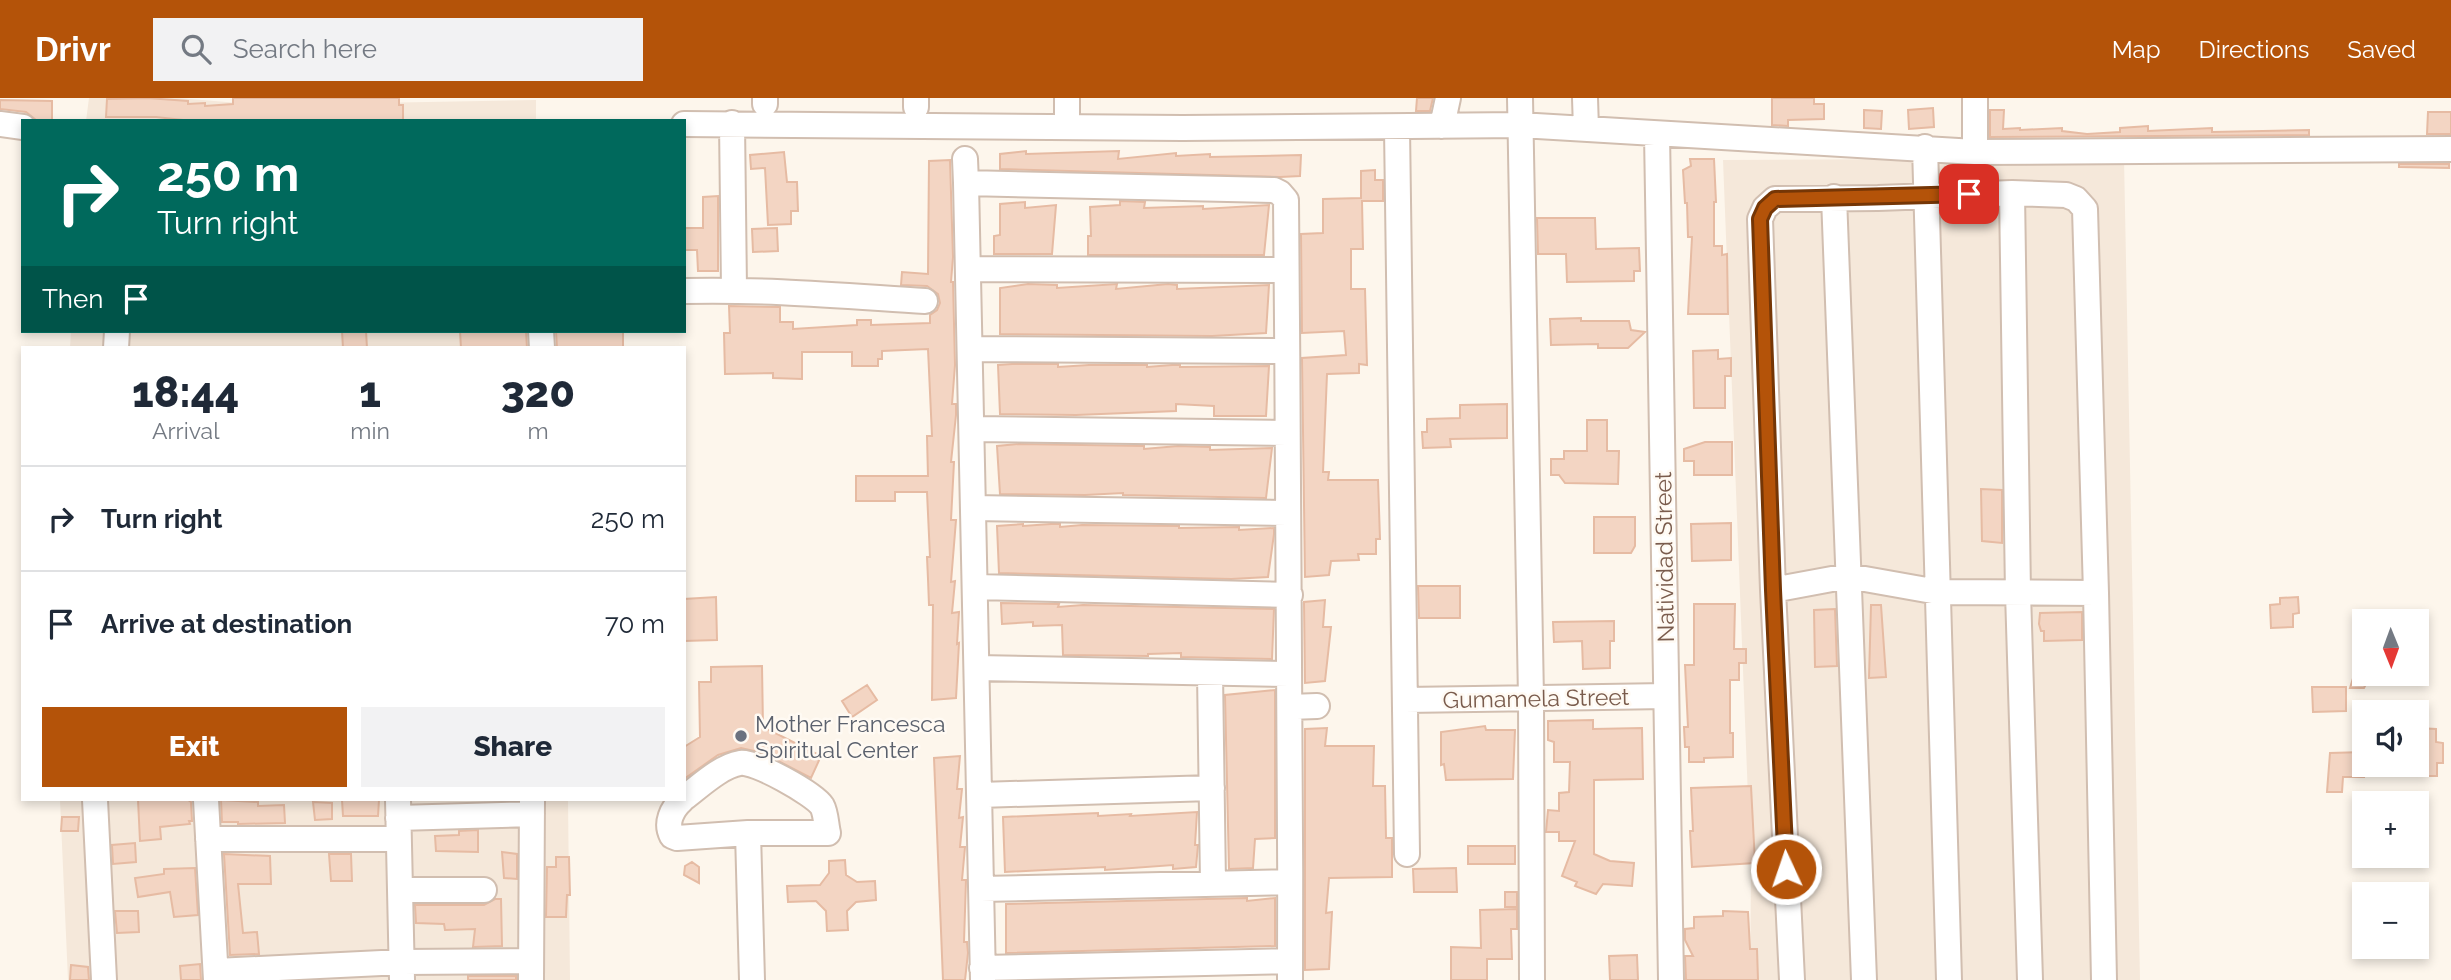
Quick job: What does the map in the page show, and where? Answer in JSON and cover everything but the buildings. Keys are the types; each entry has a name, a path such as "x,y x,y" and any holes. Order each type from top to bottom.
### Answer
{"street":[{"path":"1066,98 1068,127"},
{"path":"1441,126 1448,98"},
{"path":"1520,98 1531,698 1532,980"},
{"path":"1585,98 1586,129"},
{"path":"1975,98 1975,152"},
{"path":"732,123 734,289"},
{"path":"0,124 21,127"},
{"path":"686,124 1397,128 1521,125 1975,152 2451,149"},
{"path":"1397,128 1407,854"},
{"name":"Natividad Street","path":"1657,134 1671,980"},
{"path":"1925,147 1950,980"},
{"path":"966,171 1274,190 1286,200 1290,971 983,974 969,269 966,171"},
{"path":"2012,193 2018,593 2030,980"},
{"path":"1792,980 1773,590 1760,219 1765,208 1775,199 2012,193 2066,195 2076,199 2085,209 2104,980"},
{"path":"1834,198 1864,980"},
{"path":"969,269 1286,270"},
{"path":"686,291 734,289 925,301"},
{"path":"971,349 1287,351"},
{"path":"972,429 1286,433"},
{"path":"974,508 1287,513"},
{"path":"1773,590 1848,576 1938,592 2096,593"},
{"path":"975,587 1290,595"},
{"path":"977,668 1289,674"},
{"path":"1210,673 1213,884"},
{"name":"Gumamela Street","path":"1405,700 1666,696"},
{"path":"1290,706 1317,706"},
{"path":"681,801 672,811 668,823 672,836 691,838 748,833 828,833 821,805 797,788 746,762 733,765 686,797"},
{"path":"980,795 1212,788"},
{"path":"95,801 104,980"},
{"path":"206,801 208,839 216,975 531,970 532,807 469,808 398,819 208,839"},
{"path":"398,819 402,971"},
{"path":"748,833 752,980"},
{"path":"981,889 1290,882"},
{"path":"400,890 484,890"}],"shaded area":[{"path":"89,98 178,98 262,105 536,100 536,119 86,119"},
{"path":"2124,158 2140,980 1750,980 1751,874 1723,160"},
{"path":"71,333 542,333 544,346 70,346"},
{"path":"60,801 568,801 570,980 68,980"}],"place":[{"name":"Mother Francesca Spiritual Center","path":"741,736"}],"route":[{"path":"1786,869 1760,219 1765,208 1775,199 1969,194"}]}
